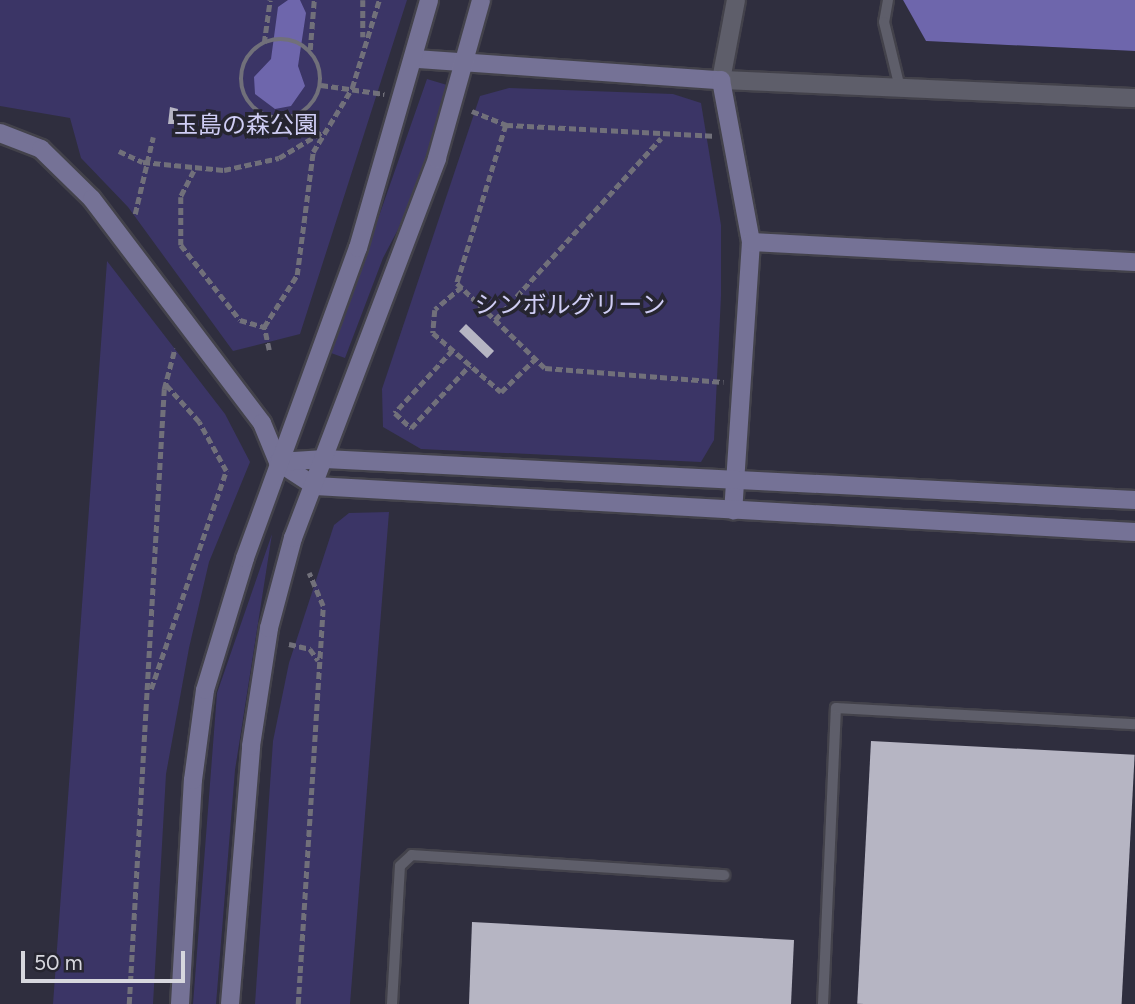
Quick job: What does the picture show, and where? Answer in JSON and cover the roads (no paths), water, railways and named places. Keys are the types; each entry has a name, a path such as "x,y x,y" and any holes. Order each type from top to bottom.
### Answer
{"street":[{"path":"180,1004 193,780 205,690 278,462 358,248 417,59 429,0"},
{"path":"230,1004 250,757 269,628 314,486 469,60 481,0"},
{"path":"733,510 751,242 721,80 736,0"},
{"path":"417,59 469,60 721,80 1135,98"},
{"path":"0,133 41,149 92,199 262,423 278,462 314,486 1135,532"},
{"path":"751,242 1135,262"},
{"path":"278,462 325,459 1135,500"}],"lane":[{"path":"888,0 884,22 900,88"},
{"path":"823,1004 836,708 1135,724"},
{"path":"392,1004 400,866 412,855 724,876"}],"park label":[{"name":"玉島の森公園","path":"246,125"},
{"name":"シンボルグリーン","path":"570,305"}]}
